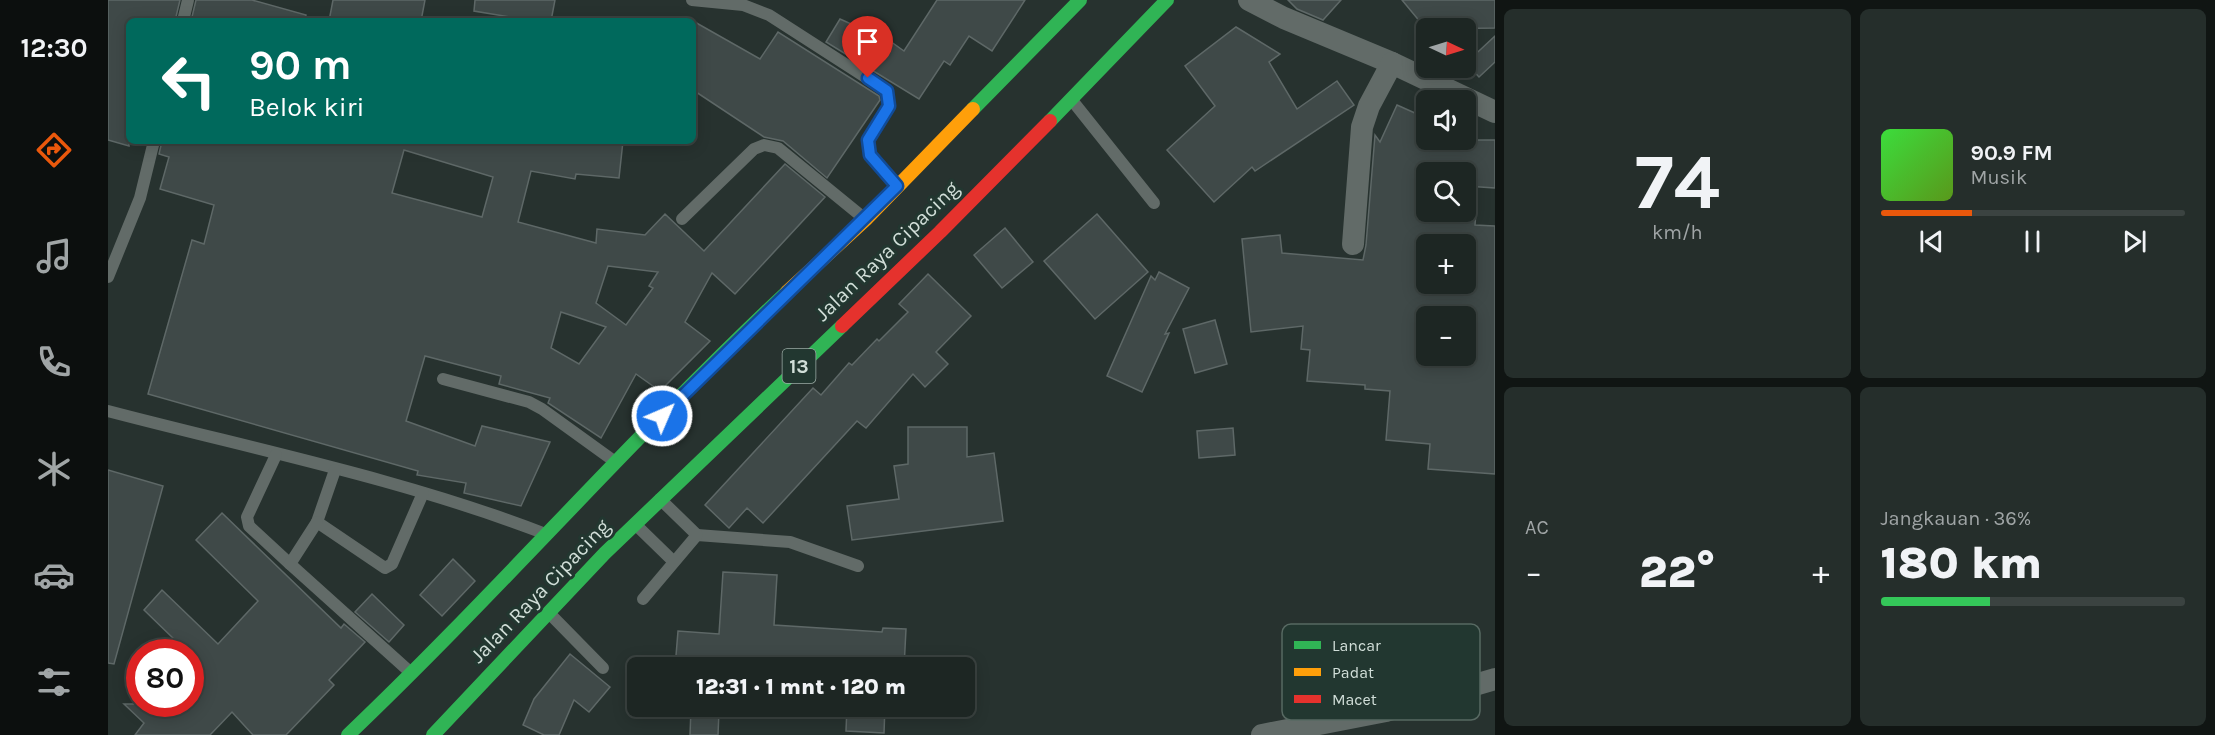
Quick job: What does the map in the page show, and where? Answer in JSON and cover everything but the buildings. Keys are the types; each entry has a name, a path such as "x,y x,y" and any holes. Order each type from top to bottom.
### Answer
{"highway":[{"name":"Jalan Raya Cipacing","path":"348,735 412,674 615,462 770,308 866,219 1080,0"},
{"name":"Jalan Raya Cipacing","path":"433,735 547,610 659,498 910,261 1167,0"}],"street":[{"path":"1249,0 1284,18 1392,63 1495,112"},
{"path":"1353,244 1362,127 1369,106 1392,63"},
{"path":"1480,683 1495,679"},
{"path":"1262,735 1340,720"}],"lane":[{"path":"184,18 188,0"},
{"path":"692,0 743,5 769,15 887,91 889,106 868,140 870,155 897,186"},
{"path":"1070,98 1154,203"},
{"path":"108,277 140,198 153,144"},
{"path":"682,219 754,149 764,145 778,148 866,219"},
{"path":"443,380 529,402 542,408 615,462"},
{"path":"108,411 423,493 486,512 547,535"},
{"path":"276,455 247,517 249,526 412,674"},
{"path":"290,564 317,522 335,470"},
{"path":"317,522 385,568 389,567 423,493"},
{"path":"659,498 697,535 790,542 858,566"},
{"path":"635,524 673,561"},
{"path":"644,599 673,561 697,535"},
{"path":"547,610 603,668"}],"traffic: fast":[{"path":"973,109 1080,0"},
{"path":"1050,121 1167,0"},
{"path":"348,735 404,681 675,401 787,292"},
{"path":"433,735 605,553 842,326"}],"traffic: slow":[{"path":"787,292 866,219 973,109"}],"traffic: jam":[{"path":"842,326 940,232 1050,121"}],"route":[{"path":"662,416 770,308 866,219 897,186 870,155 868,140 889,106 887,91 868,78"}]}
